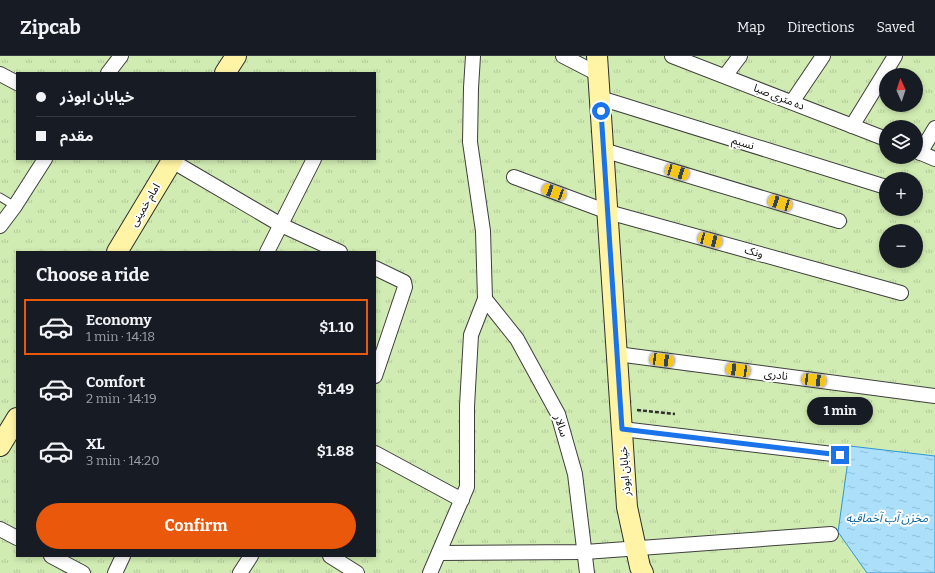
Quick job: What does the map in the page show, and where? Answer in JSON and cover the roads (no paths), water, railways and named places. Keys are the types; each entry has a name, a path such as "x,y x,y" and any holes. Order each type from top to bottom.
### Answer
{"main road":[{"path":"226,72 236,56"},
{"name":"خیابان ابوذر","path":"598,65 627,507 640,567 644,573"},
{"name":"امام خمینی","path":"118,251 173,160"},
{"path":"0,446 16,420"}],"street":[{"path":"109,72 121,56"},
{"path":"430,573 467,487 467,406 471,335 485,299 483,230 470,142 473,56"},
{"path":"563,56 598,65"},
{"name":"ده متری صبا","path":"672,56 879,136"},
{"path":"726,76 740,56"},
{"path":"792,102 823,56"},
{"path":"852,126 896,56"},
{"path":"0,74 16,82"},
{"name":"نسیم","path":"600,98 879,186"},
{"path":"923,145 935,128"},
{"path":"603,150 839,220"},
{"path":"923,154 935,159"},
{"path":"0,226 15,206 44,160"},
{"path":"173,160 281,225 338,251"},
{"path":"268,251 314,160"},
{"name":"ونک","path":"514,177 608,212 901,293"},
{"path":"376,268 404,282 405,288 376,373"},
{"name":"سالار","path":"485,299 517,340 558,414 575,474 587,573"},
{"name":"نادری","path":"617,354 935,396"},
{"path":"622,429 840,455"},
{"path":"376,454 462,500"},
{"path":"0,530 16,538"},
{"path":"439,553 585,552 831,534"},
{"path":"53,557 83,573"},
{"path":"115,573 123,557"},
{"path":"240,573 250,557"},
{"path":"332,557 357,573"}],"lane":[{"path":"0,197 15,206"}],"water":[{"name":"مخزن آب آخماقیه","path":"850,446 935,456 935,573 867,573 838,532"}]}
